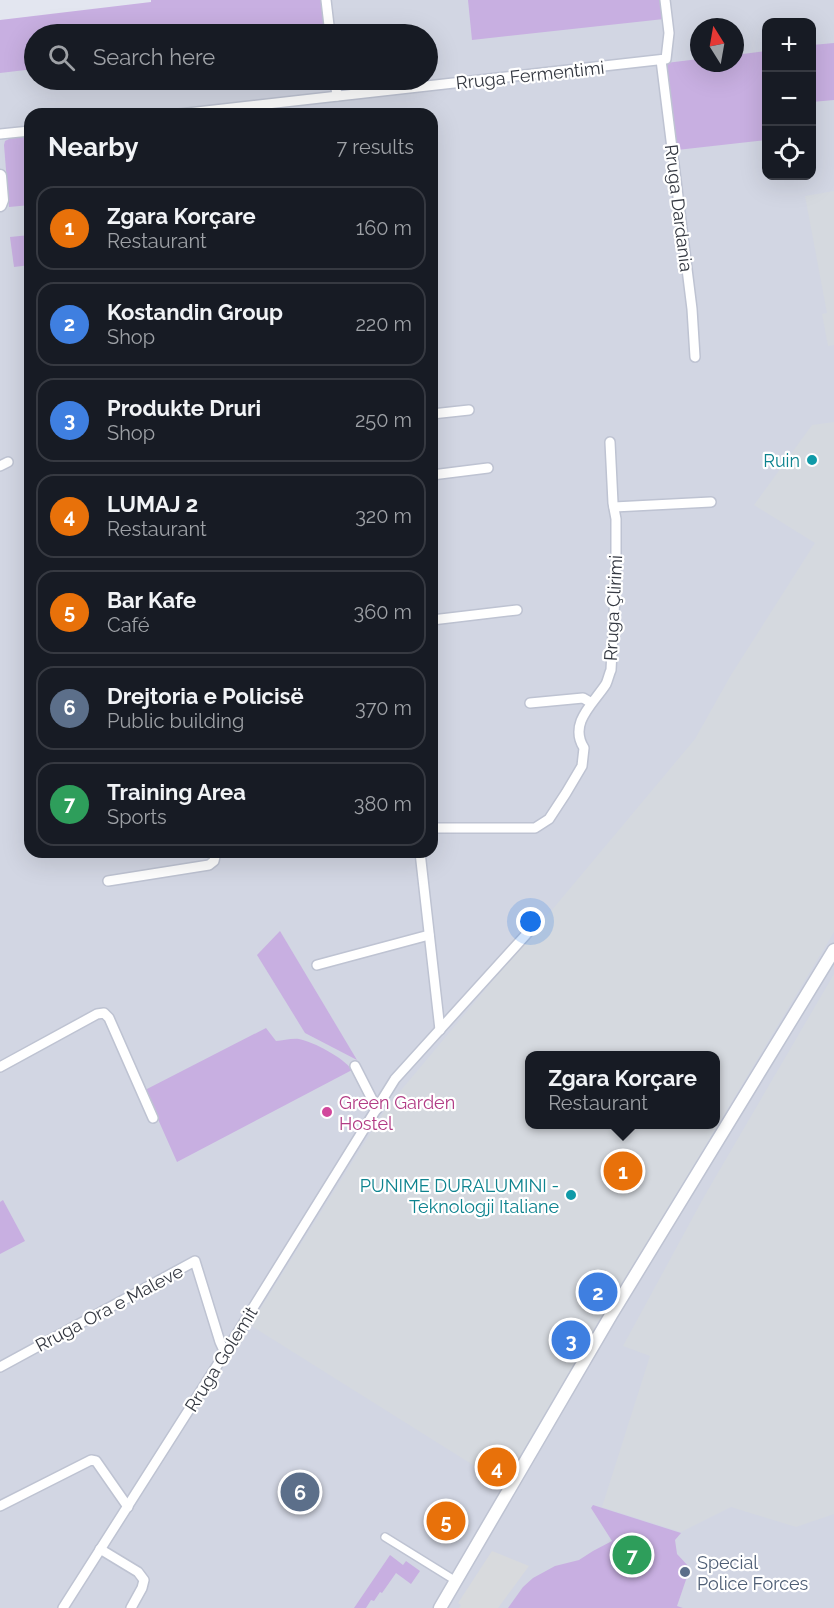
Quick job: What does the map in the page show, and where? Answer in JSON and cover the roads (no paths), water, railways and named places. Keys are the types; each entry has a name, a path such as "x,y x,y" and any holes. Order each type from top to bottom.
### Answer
{"street":[{"path":"326,0 329,24"},
{"name":"Rruga Dardania","path":"665,0 669,33 663,60 695,357"},
{"name":"Rruga Fermentimi","path":"438,85 663,60"},
{"path":"336,90 337,96"},
{"name":"Rruga Fermentimi","path":"232,108 391,90"},
{"path":"0,134 24,132"},
{"path":"0,176 2,200 0,204"},
{"path":"438,413 469,410"},
{"name":"Rruga Çlirimi","path":"438,828 535,828 549,819 582,766 584,748 579,740 581,722 590,702 607,682 611,670 616,577 616,519 610,442"},
{"path":"438,474 488,468"},
{"path":"614,507 711,502"},
{"path":"438,619 517,610"},
{"path":"530,703 583,698 590,702"},
{"path":"108,881 209,865 215,858"},
{"path":"421,858 440,1030"},
{"name":"Rruga Golemit","path":"63,1608 395,1079 532,928"},
{"path":"316,965 429,935"},
{"path":"440,1608 611,1316 834,950"},
{"path":"0,1067 98,1014 104,1013 109,1018 153,1118"},
{"path":"355,1066 377,1109"},
{"name":"Rruga Ora e Maleve","path":"0,1367 195,1261 225,1353"},
{"path":"0,1506 91,1460 96,1461 128,1507"},
{"path":"385,1537 456,1581"},
{"path":"100,1549 138,1572 144,1580 131,1608"}],"place":[{"name":"Ruin","path":"812,460"},
{"name":"Green Garden Hostel","path":"327,1112"},
{"name":"Zgara Korçare","path":"623,1171"},
{"name":"PUNIME DURALUMINI - Teknologji Italiane","path":"571,1195"},
{"name":"Kostandin Group","path":"598,1292"},
{"name":"Produkte Druri","path":"571,1340"},
{"name":"LUMAJ 2","path":"497,1467"},
{"name":"Drejtoria e Policisë","path":"300,1492"},
{"name":"Bar Kafe","path":"446,1521"},
{"name":"Training Area","path":"632,1555"},
{"name":"Special Police Forces","path":"685,1572"}]}
